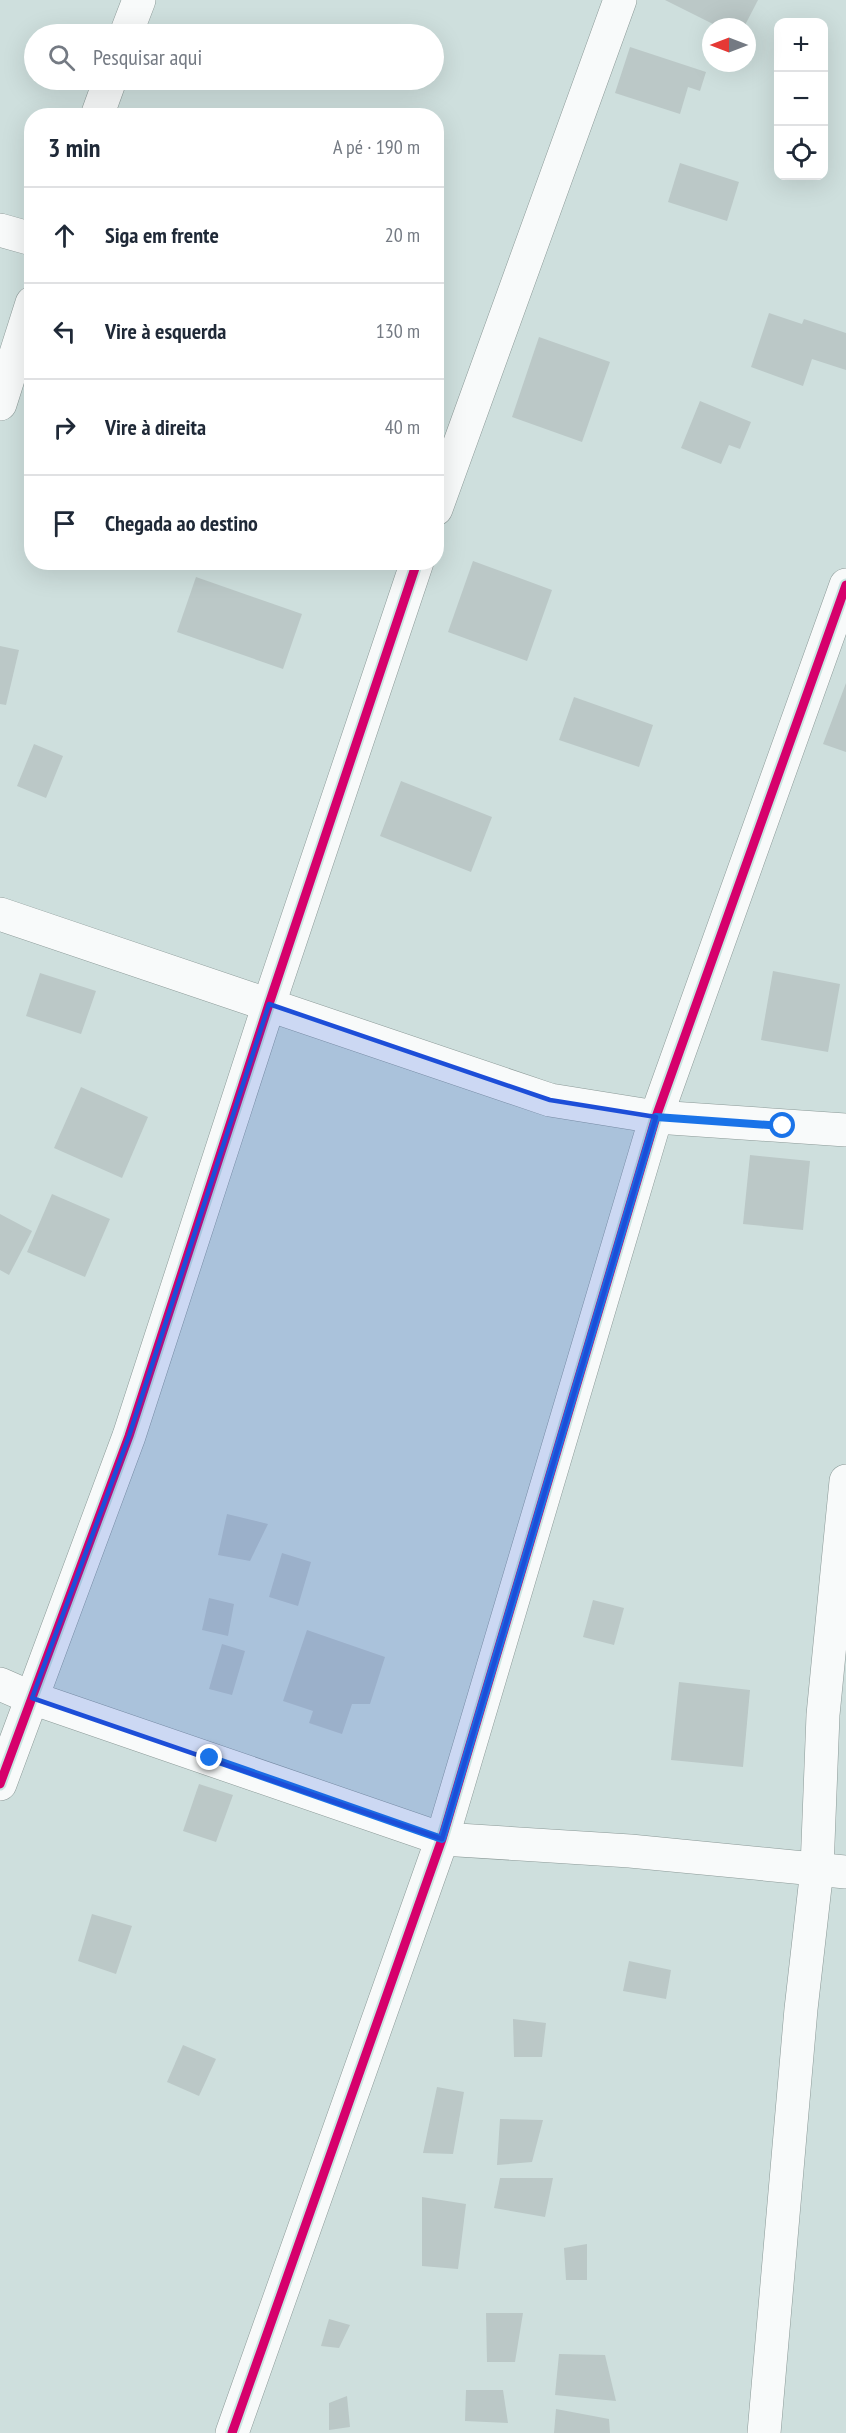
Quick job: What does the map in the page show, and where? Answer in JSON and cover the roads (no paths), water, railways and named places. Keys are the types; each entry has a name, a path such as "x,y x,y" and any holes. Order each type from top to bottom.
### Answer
{"street":[{"path":"130,24 139,0"},
{"path":"444,487 620,0"},
{"path":"99,108 106,90"},
{"path":"0,230 24,237"},
{"path":"0,404 24,328"},
{"path":"0,1784 129,1436 268,1004 414,570"},
{"path":"232,2433 442,1839 656,1117 846,585"},
{"path":"0,914 550,1100 656,1117 846,1130"},
{"path":"764,2433 801,2009 831,1870 823,1715 846,1481"},
{"path":"0,1684 32,1698 442,1839 630,1851 831,1870"}]}
